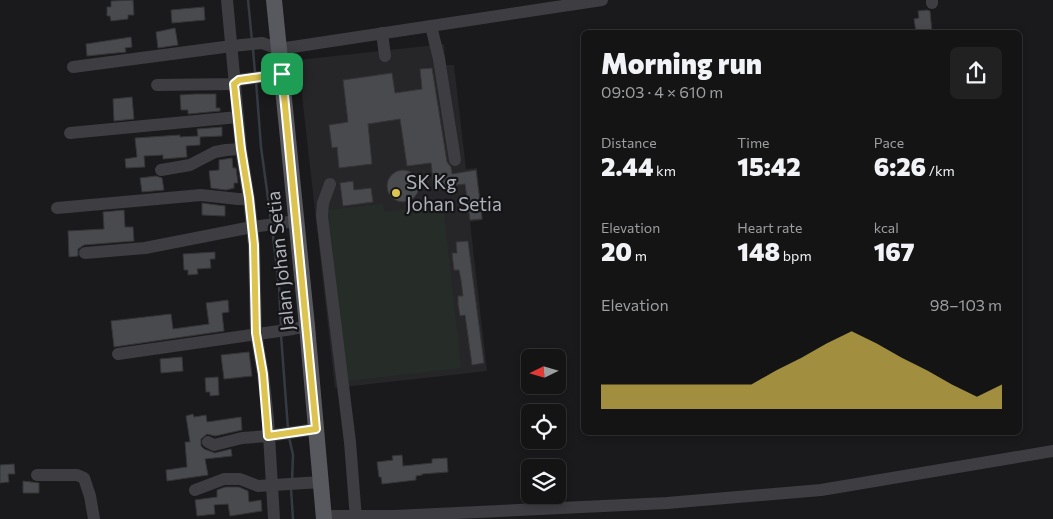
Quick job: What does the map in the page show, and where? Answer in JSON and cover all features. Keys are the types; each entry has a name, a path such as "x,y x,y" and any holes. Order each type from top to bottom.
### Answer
{"main road":[{"name":"Jalan Johan Setia","path":"274,0 282,74 290,222 300,328 315,482 324,517"}],"street":[{"path":"227,0 234,46 241,149 255,227 259,333 270,436 274,486 274,519"},
{"path":"73,68 234,46 262,44 279,49 602,0"},
{"path":"431,26 439,59 455,160"},
{"path":"382,33 385,56"},
{"path":"157,86 237,82 282,74"},
{"path":"70,133 238,117"},
{"path":"161,170 190,165 215,152 241,149"},
{"path":"330,184 323,203 322,216 356,518"},
{"path":"57,208 201,195 238,199 249,198"},
{"path":"85,253 145,248 290,222"},
{"path":"118,354 300,328"},
{"path":"208,442 214,445 242,438 310,430"},
{"path":"324,517 356,518 667,503 821,490 1053,451"},
{"path":"36,475 77,475 84,478 90,496 94,519"},
{"path":"195,490 224,479 240,479 258,486 315,482"}],"shaded area":[{"name":"SK Kg Johan Setia","path":"444,44 446,65 454,65 466,169 477,168 483,220 470,222 487,371 335,388 298,60"},
{"path":"383,204 385,212 443,205 461,368 347,381 328,210"}],"building":[{"path":"133,0 134,15 128,15 128,19 111,21 110,16 107,16 107,7 111,7 111,1"},
{"path":"204,7 205,20 172,23 171,10"},
{"path":"918,11 930,11 932,30 916,30 914,19 919,18"},
{"path":"175,28 178,45 158,48 156,32"},
{"path":"131,37 132,47 125,48 126,52 87,56 86,44"},
{"path":"432,68 447,162 451,167 452,174 476,170 482,219 470,220 465,184 434,188 431,163 407,166 400,119 368,124 372,164 339,168 337,147 332,148 329,125 348,122 343,80 392,73 395,93 422,89 420,69"},
{"path":"216,94 216,108 220,108 220,111 188,114 188,110 181,110 180,95"},
{"path":"132,97 134,119 114,121 113,99"},
{"path":"222,127 222,136 200,137 200,145 186,146 187,157 163,159 163,155 144,156 145,167 126,168 125,159 137,157 135,138 180,135 180,137 198,136 197,129"},
{"path":"232,158 233,168 236,168 238,183 234,183 234,188 226,190 211,188 209,171 219,170 219,160"},
{"path":"403,170 409,171 414,175 418,180 418,192 414,197 409,201 403,202 397,201 392,197 388,192 387,186 388,180 392,175 397,171"},
{"path":"156,176 162,178 164,190 142,192 140,178"},
{"path":"353,181 354,190 371,188 373,202 343,206 340,183"},
{"path":"202,203 225,206 225,216 202,215"},
{"path":"124,210 125,227 133,227 134,241 84,245 78,249 78,256 69,257 68,231 104,229 103,212"},
{"path":"468,241 484,363 472,365 465,315 460,316 458,304 458,296 463,296 461,280 459,270 454,270 452,253 457,253 456,242"},
{"path":"215,252 215,259 210,259 211,268 197,269 198,274 188,275 188,270 184,270 183,254"},
{"path":"228,300 229,312 222,313 224,331 114,347 111,321 171,314 173,329 209,324 206,303"},
{"path":"249,352 252,376 224,379 221,355"},
{"path":"182,357 183,371 161,373 160,359"},
{"path":"218,377 219,395 210,396 210,392 206,392 205,378"},
{"path":"193,414 194,417 206,415 207,422 241,417 242,430 215,436 207,434 201,439 201,446 204,449 215,453 231,449 232,456 205,459 208,475 167,481 166,470 187,467 185,442 190,442 186,416"},
{"path":"402,455 403,466 432,463 432,459 447,458 448,472 422,474 416,476 416,480 382,484 377,462 393,460 392,456"},
{"path":"14,464 15,474 8,474 9,482 0,483 0,465"},
{"path":"23,481 39,483 39,493 23,493"},
{"path":"225,487 239,487 248,491 249,502 261,500 262,511 230,516 228,504 214,505 215,514 197,516 195,500 217,497 217,490"}],"waterway":[{"path":"248,0 252,41"},
{"path":"253,49 255,73"},
{"path":"256,81 261,147 271,220"},
{"path":"272,228 279,286 281,327"},
{"path":"281,335 288,429"},
{"path":"289,437 293,455 292,481"},
{"path":"291,489 293,519"}],"place":[{"name":"SK Kg Johan Setia","path":"396,193"}],"route":[{"path":"282,74 316,429 268,436 263,374 256,333 254,245 234,84 239,80 282,74"}]}
